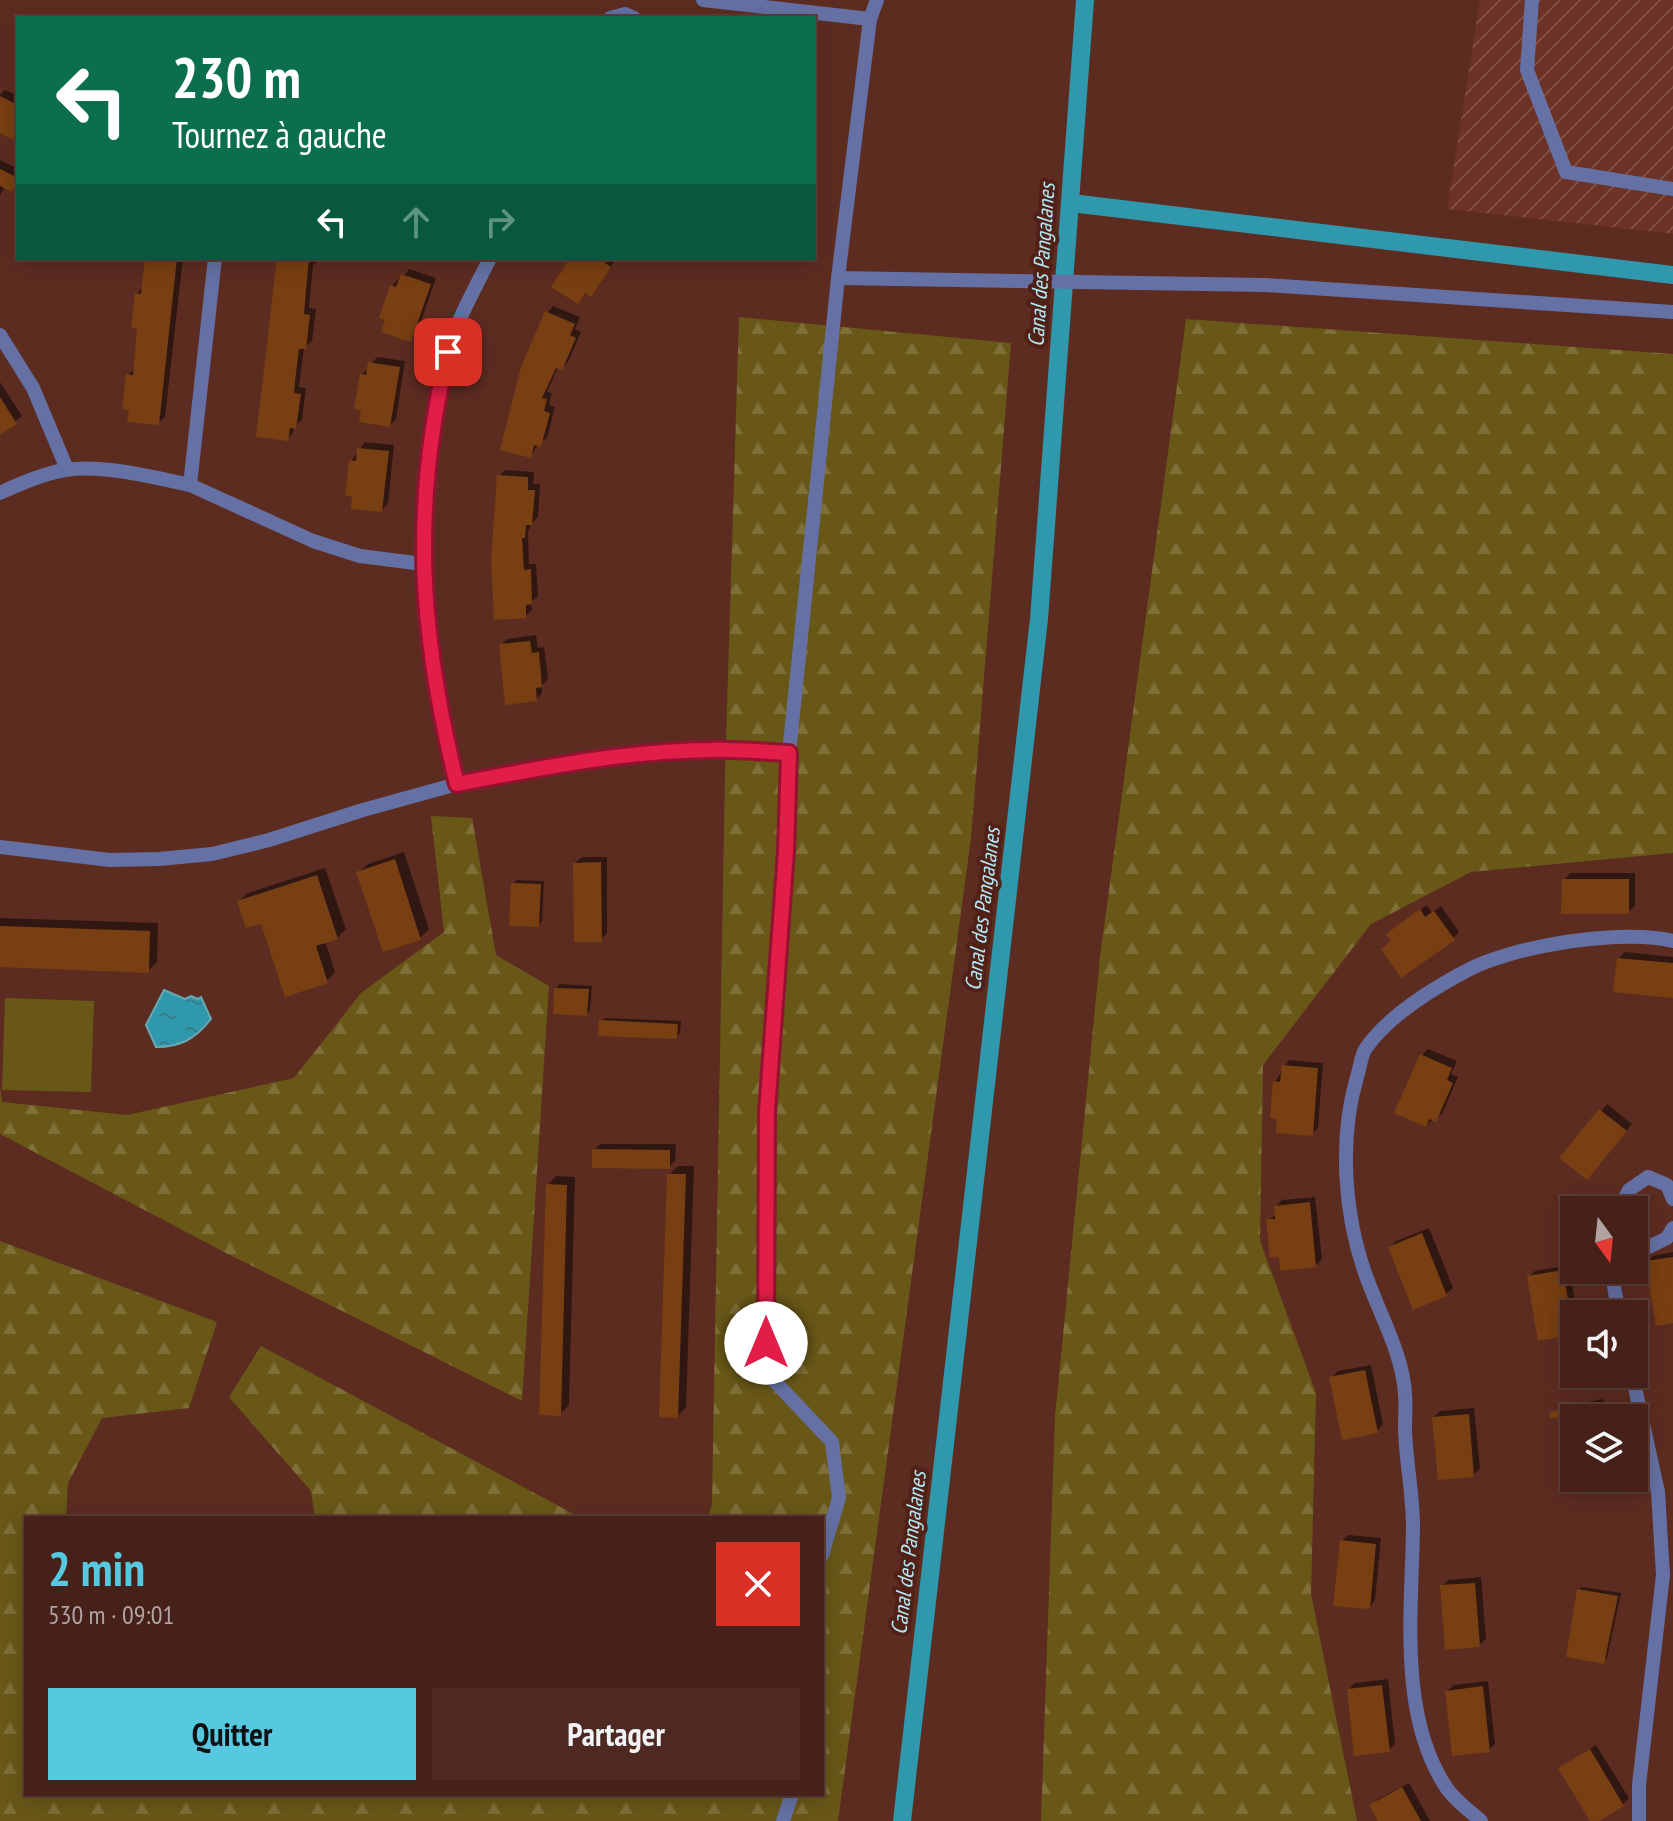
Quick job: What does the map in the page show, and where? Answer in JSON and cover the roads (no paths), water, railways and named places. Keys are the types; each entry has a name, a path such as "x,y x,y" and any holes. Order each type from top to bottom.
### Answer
{"street":[{"path":"703,0 870,19"},
{"path":"824,1548 839,1498 832,1442 766,1372 767,1112 786,851 789,753 838,278 870,19 877,0"},
{"path":"1532,0 1527,70 1566,172 1673,189"},
{"path":"190,485 215,260"},
{"path":"457,784 434,683 427,634 423,564 427,474 433,412 448,352 489,260"},
{"path":"838,278 1265,285 1673,312"},
{"path":"0,335 33,388 67,469"},
{"path":"0,493 28,480 67,469 111,471 190,485 313,541 360,556 423,564"},
{"path":"0,847 110,860 212,854 457,784 545,767 708,750 789,753"},
{"path":"1481,1821 1447,1788 1426,1745 1413,1689 1413,1526 1405,1432 1406,1390 1355,1241 1349,1195 1348,1107 1365,1049 1396,1018 1433,989 1485,961 1583,940 1628,935 1673,941"},
{"path":"1626,1196 1629,1190 1648,1177 1667,1185 1673,1199"},
{"path":"1648,1247 1667,1238 1673,1228"},
{"path":"1635,1388 1658,1492 1663,1575 1639,1785 1639,1821"},
{"path":"783,1821 791,1796"}],"water":[{"path":"164,990 185,999 201,997 211,1019 187,1040 156,1047 146,1025"}],"waterway":[{"name":"Canal des Pangalanes","path":"902,1821 1039,619 1085,0"},
{"path":"1071,203 1673,275"}]}
